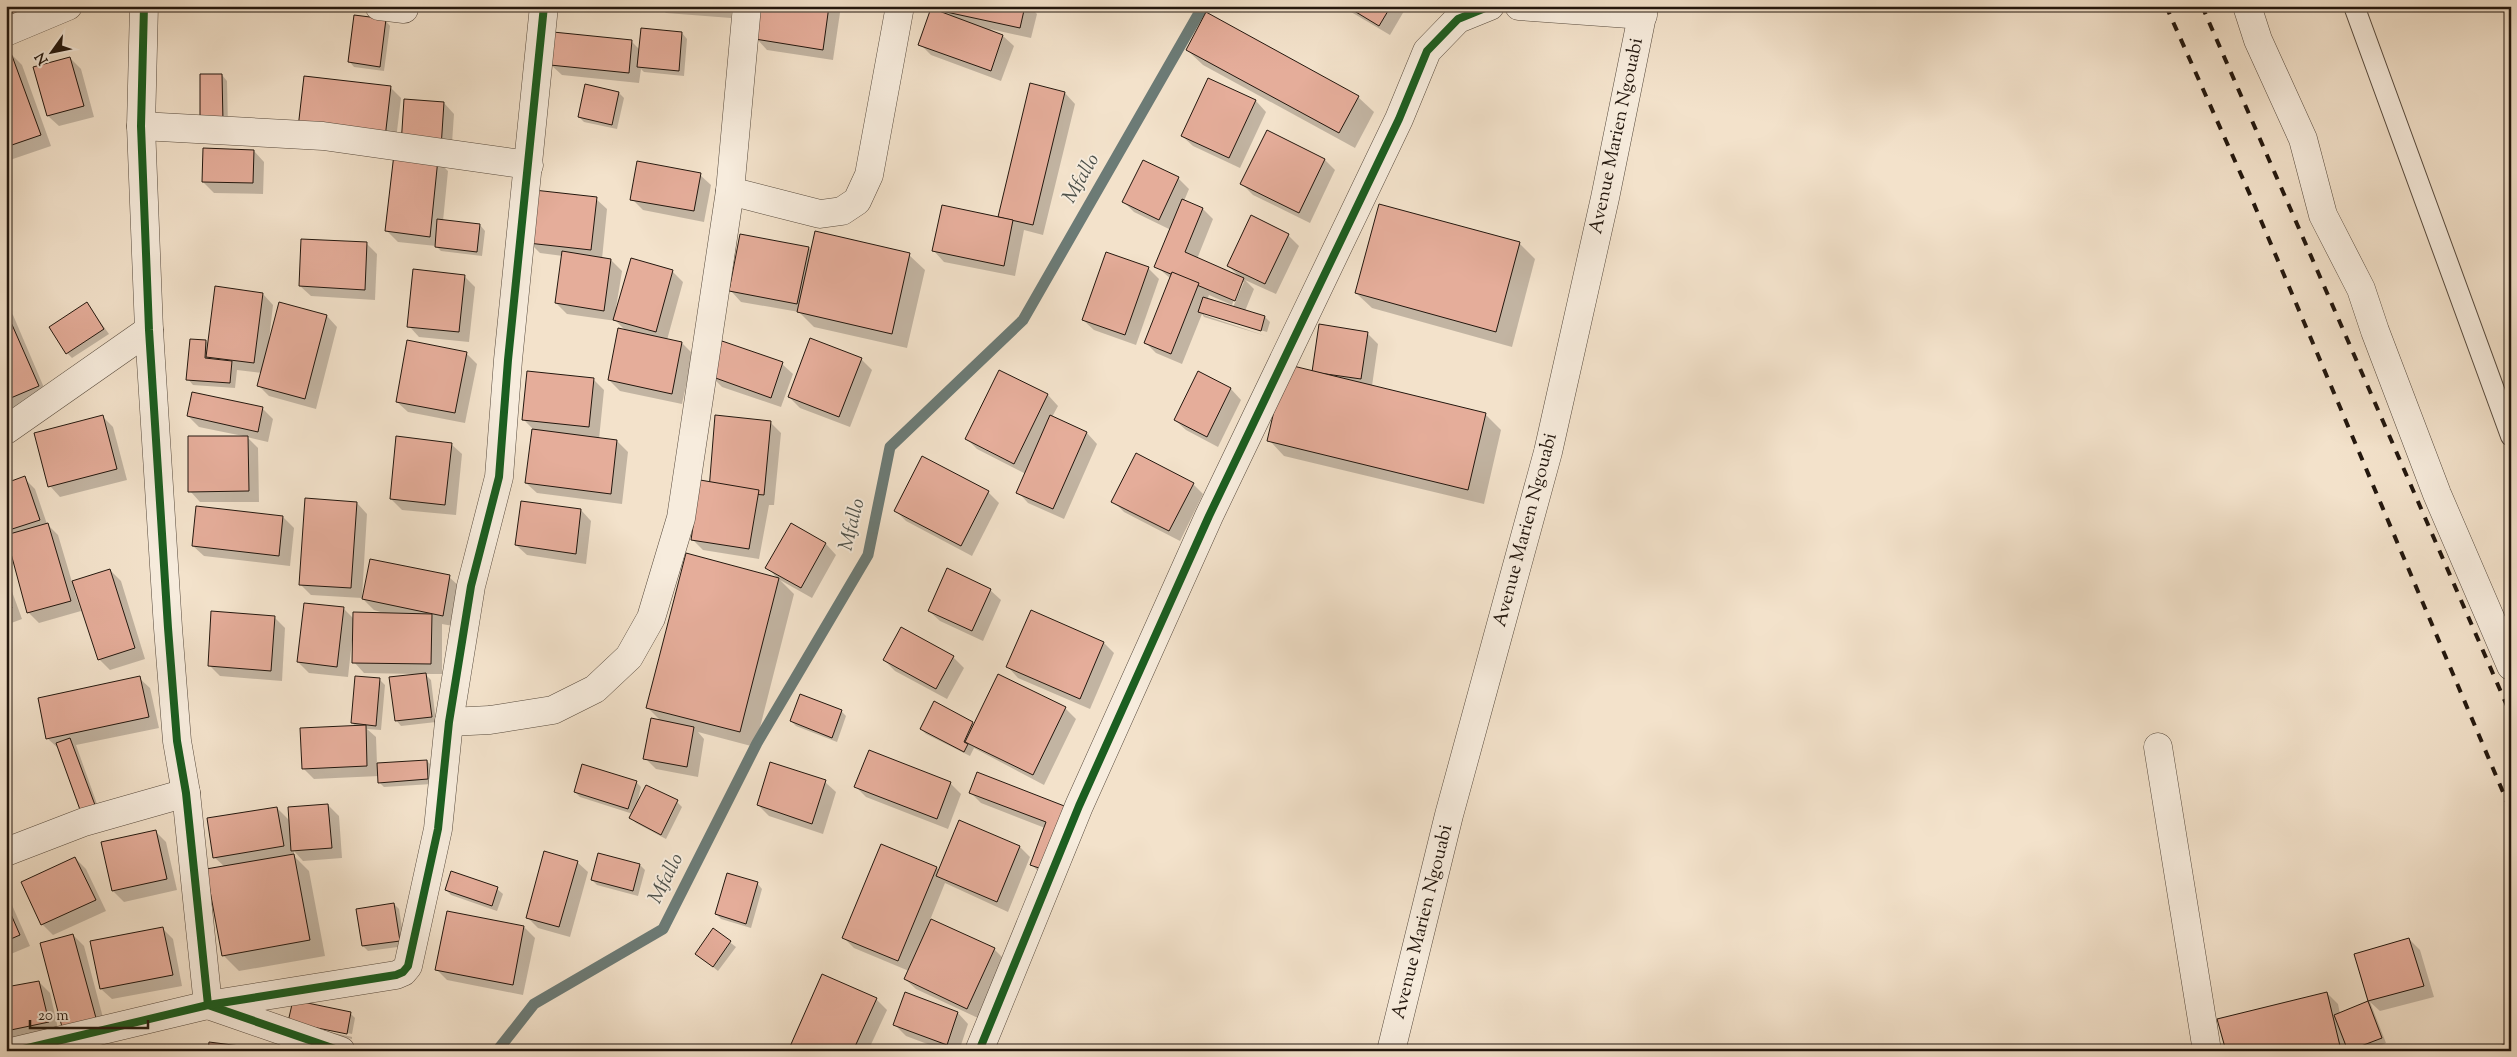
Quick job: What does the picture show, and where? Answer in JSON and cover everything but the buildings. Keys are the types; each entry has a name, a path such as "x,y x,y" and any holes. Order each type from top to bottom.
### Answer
{"street":[{"path":"6,32 68,6"},
{"path":"144,6 141,126 149,330 168,628 177,741 186,793 208,1005"},
{"path":"16,1051 208,1005 404,972 408,966 438,829 449,722 471,586 499,477 508,360 544,6"},
{"path":"449,722 490,720 553,710 594,689 629,657 651,618 680,518 730,191 747,6"},
{"path":"730,191 820,214 842,211 857,201 869,175 900,6"},
{"path":"979,1051 1079,806 1205,525 1399,119 1427,51 1458,19 1490,6"},
{"path":"1519,6 1643,11"},
{"path":"2247,6 2258,40 2303,139 2323,214 2361,289 2437,494 2511,666"},
{"name":"Avenue Marien Ngouabi","path":"1392,1051 1449,816 1548,452 1605,198 1643,11"},
{"path":"141,126 323,136 529,165"},
{"path":"6,430 149,330"},
{"path":"2158,747 2207,1051"},
{"path":"6,852 84,822 186,793"},
{"path":"208,1005 341,1051"}],"lane":[{"path":"2354,6 2511,436"}],"waterway":[{"name":"Mfallo","path":"497,1051 534,1004 663,929 757,743 868,555 890,447 1023,320 1203,6"}],"railway":[{"path":"2166,6 2251,197 2511,811"},
{"path":"2202,6 2511,715"}],"cycle path":[{"path":"144,6 141,126 149,330 168,628 177,741 186,793 208,1005 341,1051"},
{"path":"15,1051 208,1005 396,975 403,972 408,966 438,829 449,722 471,586 499,477 508,360 544,6"},
{"path":"979,1051 1079,806 1209,516 1399,119 1427,51 1458,19 1490,6"}]}
